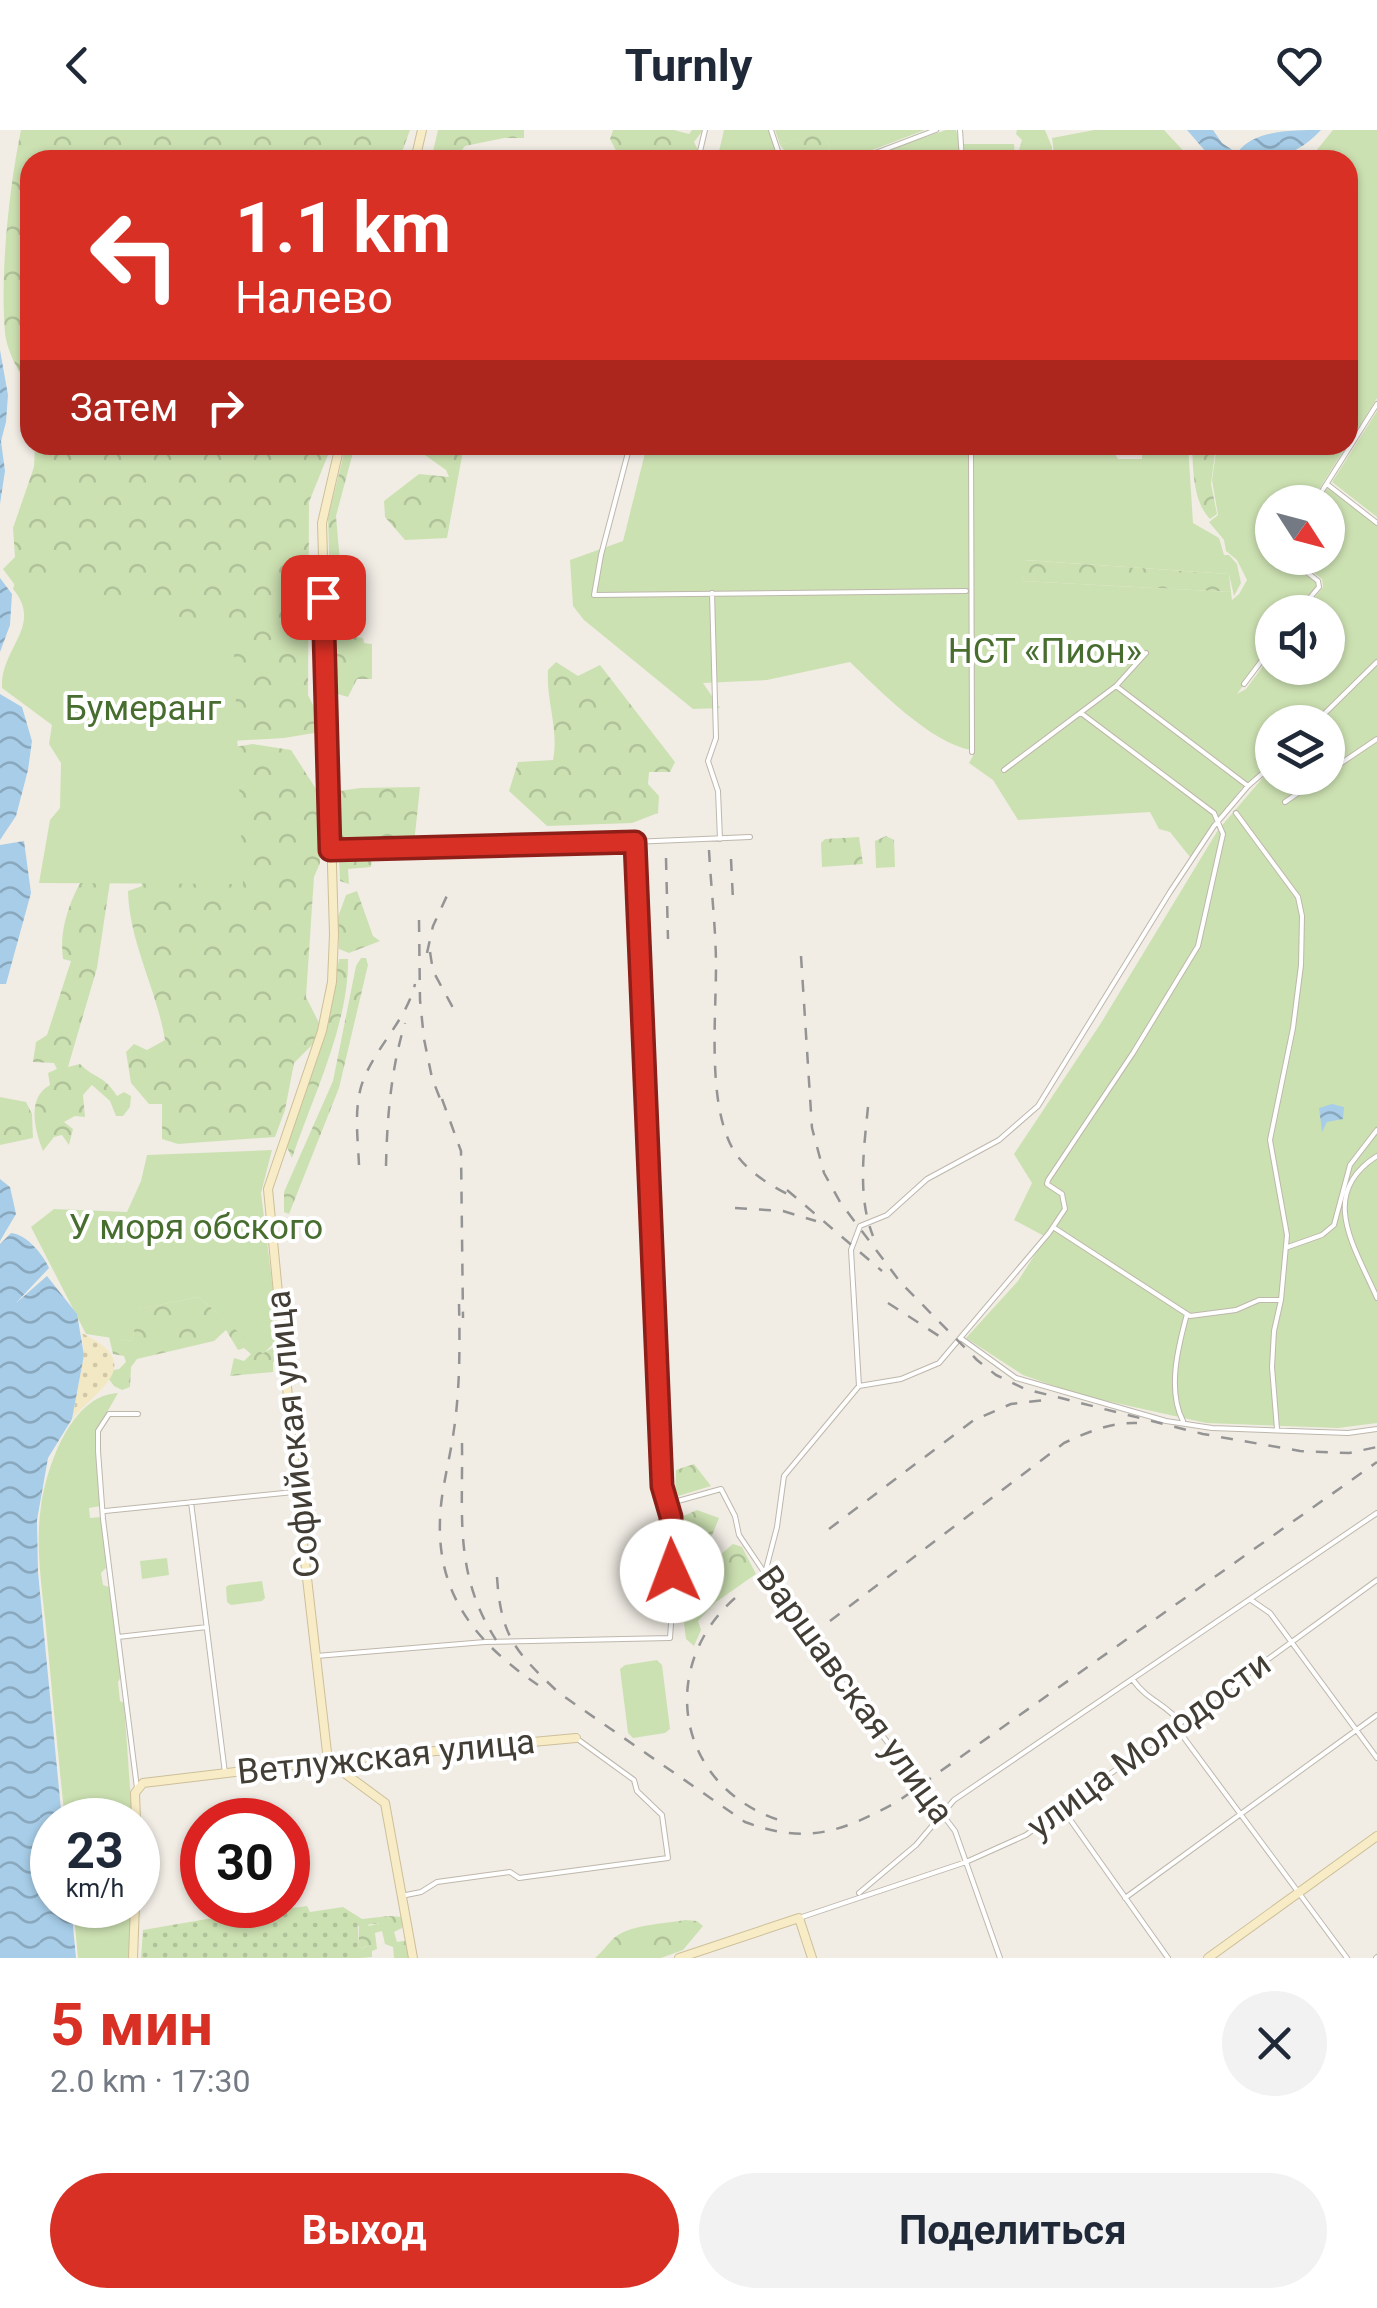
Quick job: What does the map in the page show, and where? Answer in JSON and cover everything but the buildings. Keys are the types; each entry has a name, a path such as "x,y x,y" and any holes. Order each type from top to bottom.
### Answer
{"main road":[{"name":"Софийская улица","path":"328,1761 268,1190 328,1007 334,956 322,523 338,455"},
{"name":"Ветлужская улица","path":"137,1788 158,1780 576,1738"},
{"path":"328,1761 385,1803 413,1958"},
{"path":"137,1788 137,1798"},
{"path":"1208,1958 1377,1836"},
{"path":"799,1918 812,1958"},
{"name":"улица Молодости","path":"679,1958 799,1918"},
{"path":"133,1958 134,1928"}],"street":[{"path":"883,150 936,130"},
{"path":"1358,434 1377,404"},
{"path":"627,455 594,595 966,591"},
{"path":"971,455 972,752"},
{"path":"1345,455 1327,484 1377,523"},
{"path":"1310,575 1319,587 1312,595"},
{"path":"712,592 716,738 708,761 718,791 720,838"},
{"path":"1004,770 1116,686 1146,653"},
{"path":"1333,705 1377,662"},
{"path":"1244,684 1255,669"},
{"path":"1116,686 1248,786"},
{"path":"766,1574 784,1476 858,1386 901,1379 939,1363 1054,1228 1064,1210 1062,1194 1047,1184 1048,1180 1133,1053 1198,946 1224,834 1220,823 1214,812 1081,713"},
{"path":"1345,761 1377,739"},
{"path":"858,1386 851,1250 857,1230 887,1215 927,1179 998,1140 1038,1106 1170,892 1255,780"},
{"path":"1285,802 1295,795"},
{"path":"1236,813 1298,896 1302,916 1301,966 1293,1028 1270,1140 1288,1247 1274,1331 1272,1367 1277,1428"},
{"path":"330,850 750,838"},
{"path":"316,1656 483,1642 670,1638 671,1517 660,1466 635,842"},
{"path":"1288,1247 1322,1236 1334,1226 1350,1165 1377,1130"},
{"path":"1377,1156 1361,1166 1348,1184 1342,1210 1377,1298"},
{"path":"1054,1228 1187,1314 1236,1310 1260,1300 1281,1300"},
{"path":"1184,1424 1175,1406 1178,1348 1187,1314"},
{"path":"961,1338 1016,1378 1077,1398 1184,1424 1348,1433 1377,1429"},
{"path":"137,1788 103,1518 98,1431 109,1414 138,1414"},
{"name":"Варшавская улица","path":"667,1504 721,1489 735,1516 738,1535 858,1705 955,1831 1000,1958"},
{"path":"105,1511 297,1491"},
{"path":"191,1502 225,1774"},
{"path":"855,1896 916,1845 954,1800 1376,1516"},
{"name":"улица Молодости","path":"799,1918 855,1896 966,1862 1026,1836 1377,1580"},
{"path":"1252,1600 1270,1613 1377,1758"},
{"path":"118,1637 206,1627"},
{"path":"1132,1679 1144,1695 1169,1710 1240,1815 1347,1958"},
{"path":"1124,1898 1377,1714"},
{"path":"401,1896 421,1892 436,1882 510,1872 519,1878 668,1858 662,1816 637,1791 634,1780 576,1738"},
{"path":"1063,1810 1168,1958"}],"green space":[{"path":"21,130 410,130 403,150 20,150 20,373 8,348 4,309 13,178"},
{"path":"438,130 524,130 524,138 504,138 462,150 433,150"},
{"path":"613,130 674,130 689,134 692,130 703,130 694,142 698,150 616,150 610,139"},
{"path":"724,130 771,130 776,150 719,150"},
{"path":"775,130 925,130 872,150 828,150 823,131 780,145"},
{"path":"823,130 830,148 784,150 780,145"},
{"path":"956,130 960,144 1014,144 1014,150 887,150"},
{"path":"1017,130 1045,130 1052,150 1019,150 1022,140"},
{"path":"1094,130 1164,130 1183,150 1054,150 1052,138"},
{"path":"1333,130 1377,130 1377,398 1358,429 1358,150 1317,150"},
{"path":"1377,411 1377,517 1345,492 1345,485 1332,482 1349,455 1358,455 1358,441"},
{"path":"35,455 328,455 309,502 308,695 326,731 214,742 74,665 3,569 15,557 13,528"},
{"path":"344,455 352,455 336,516 342,585 330,586 328,518"},
{"path":"425,455 462,455 447,538 405,540 385,517 384,501 419,474 449,477 446,470"},
{"path":"644,455 969,455 971,750 923,726 850,662 767,680 703,683 720,708 693,709 584,620 573,606 570,560 623,541"},
{"name":"НСТ «Пион»","path":"974,455 1116,455 1118,459 1142,459 1142,455 1189,455 1193,523 1219,538 1224,555 1237,564 1241,583 1234,596 1229,574 1025,560 1022,581 1231,592 1232,600 1247,580 1237,560 1226,551 1224,540 1209,522 1218,515 1212,480 1216,455 1341,455 1322,485 1255,485 1255,575 1308,575 1317,587 1311,595 1255,595 1255,669 1237,694 1255,677 1255,685 1345,685 1345,595 1317,595 1323,587 1317,575 1345,575 1345,500 1377,525 1377,659 1330,705 1255,705 1255,777 1241,789 1190,857 1170,832 1159,829 1150,812 1018,820 993,780 969,763 973,756"},
{"path":"1193,455 1215,455 1211,484 1217,514 1210,519 1197,494"},
{"path":"1024,560 1229,574 1231,592 1022,581"},
{"name":"Бумеранг","path":"43,575 111,601 233,629 243,884 39,883 50,820 60,808 61,763 49,744 52,725 2,688 7,661 23,626 21,602 13,589 16,579"},
{"path":"348,636 372,644 372,679 357,679 348,697 334,693 333,638"},
{"path":"556,662 578,676 600,665 675,762 670,772 649,772 648,784 659,796 658,813 632,823 547,826 509,791 518,762 553,760 548,670"},
{"path":"1377,665 1377,1423 1338,1428 1206,1423 1080,1395 1023,1375 966,1338 1018,1281 1046,1237 1014,1220 1032,1183 1014,1154 1101,1023 1218,830 1255,787 1255,795 1345,795 1345,705 1336,705"},
{"path":"253,744 291,750 318,792 320,863 314,877 306,997 324,1033 294,1063 275,1137 178,1144 162,1139 162,1104 149,1104 131,1083 126,1052 134,1044 147,1050 165,1040 130,910 128,891 142,886 137,829 110,882 97,968 68,1067 80,1064 108,1084 117,1096 124,1092 131,1096 130,1107 123,1116 116,1116 110,1101 92,1085 83,1095 85,1117 75,1116 64,1122 73,1129 69,1145 62,1135 54,1137 43,1151 35,1124 35,1105 50,1085 48,1073 57,1069 54,1063 33,1062 36,1042 47,1035 71,961 63,959 63,932 83,877 100,850 178,756"},
{"path":"420,787 414,844 342,845 339,791"},
{"path":"886,836 894,840 895,867 876,868 875,841"},
{"path":"859,837 863,864 822,867 821,843 825,839"},
{"path":"372,856 371,867 348,869 349,884 340,881 339,860"},
{"path":"357,891 373,936 380,941 349,953 339,949 338,917 346,895"},
{"path":"361,958 366,958 368,965 339,1088 289,1214 284,1212 284,1192 333,1081 356,966"},
{"path":"339,959 348,959 343,1009 292,1158 285,1143 323,1041"},
{"path":"0,1097 26,1102 32,1114 33,1138 0,1145"},
{"name":"У моря обского","path":"272,1150 261,1193 279,1338 263,1354 199,1297 139,1309 132,1341 86,1334 31,1227 54,1209 127,1212 147,1155"},
{"path":"199,1297 263,1353 284,1342 273,1363 273,1372 230,1376 234,1358 244,1361 251,1354 244,1348 238,1350 226,1330 214,1341 137,1359 131,1367 130,1387 122,1390 114,1386 106,1375 108,1371 119,1369 126,1362 124,1356 113,1354 109,1337 132,1341 138,1309"},
{"path":"118,1393 97,1430 101,1506 89,1508 90,1518 102,1517 106,1568 101,1573 103,1585 109,1587 121,1677 118,1682 120,1701 124,1703 131,1798 63,1798 40,1567 41,1506 64,1435 87,1406"},
{"path":"694,1464 711,1486 675,1497 676,1470"},
{"path":"697,1510 719,1518 699,1568 689,1581 677,1574 677,1519"},
{"path":"733,1544 742,1547 756,1574 716,1602 698,1621 701,1630 694,1646 686,1639 683,1615 709,1578 708,1565"},
{"path":"167,1558 169,1575 142,1579 140,1561"},
{"path":"262,1581 262,1601 231,1605 227,1602 229,1585"},
{"path":"657,1660 662,1665 670,1729 633,1738 628,1733 620,1669"},
{"path":"343,1907 362,1919 389,1916 388,1922 358,1926 359,1948 367,1946 361,1950 361,1958 141,1958 143,1930 180,1924 180,1928 310,1928 310,1912"},
{"path":"389,1916 402,1917 402,1928 394,1932 397,1942 409,1940 412,1958 394,1958 393,1947 385,1944 382,1931 375,1933 377,1949 372,1951 372,1957 361,1958 361,1950 367,1946 359,1948 359,1920 365,1920 369,1926 387,1921"},
{"path":"685,1920 703,1926 683,1950 661,1958 595,1958 627,1931"},
{"path":"75,1928 130,1928 129,1958 78,1958"}],"sand":[{"path":"82,1333 101,1344 114,1365 105,1385 72,1419 84,1355"}],"water":[{"path":"1187,130 1213,130 1232,150 1204,150"},
{"path":"1321,130 1297,149 1240,150 1263,136"},
{"path":"0,350 8,395 1,441 5,471 0,504"},
{"path":"0,578 12,594 10,625 0,652"},
{"path":"0,694 22,707 32,741 16,816 0,840"},
{"path":"24,841 31,893 6,984 0,984 0,845"},
{"path":"1332,1104 1344,1107 1343,1119 1327,1122 1322,1132 1319,1108"},
{"path":"0,1179 10,1187 16,1214 0,1241"},
{"path":"11,1233 22,1237 43,1257 49,1268 16,1303 47,1276 77,1314 84,1355 72,1419 48,1458 37,1520 38,1572 60,1798 30,1798 30,1928 73,1928 76,1958 0,1958 0,1244"}],"railway":[{"path":"709,850 716,952 716,1087 725,1132 746,1166 795,1198"},
{"path":"666,858 668,939"},
{"path":"731,859 733,900"},
{"path":"427,953 433,926 451,887"},
{"path":"419,920 424,1039 432,1078 444,1109"},
{"path":"430,952 433,971 458,1017"},
{"path":"801,956 812,1128 824,1173 840,1202 901,1283 977,1360 996,1375 1025,1389 1203,1434 1300,1451 1349,1453 1377,1447"},
{"path":"359,1165 357,1116 361,1087 415,984"},
{"path":"386,1166 391,1094 405,1023"},
{"path":"442,1099 461,1151 463,1318"},
{"path":"868,1107 863,1189 873,1236"},
{"path":"787,1190 882,1271"},
{"path":"735,1208 783,1211 816,1221"},
{"path":"888,1303 939,1336"},
{"path":"459,1304 458,1386 442,1497 442,1557 449,1583 474,1628 538,1685"},
{"path":"829,1529 974,1420 1011,1404 1045,1400"},
{"path":"830,1621 1064,1443 1109,1426 1137,1423"},
{"path":"462,1443 462,1521 467,1568 473,1592 496,1640"},
{"path":"497,1577 502,1615 513,1642 559,1693 745,1822 787,1833 823,1832 841,1828 897,1802 1377,1462"},
{"path":"735,1598 710,1627 694,1658 687,1691 690,1724 700,1755 720,1783 747,1805 782,1821"}],"route":[{"path":"323,597 330,850 635,842 662,1486 671,1517 672,1571"}]}
